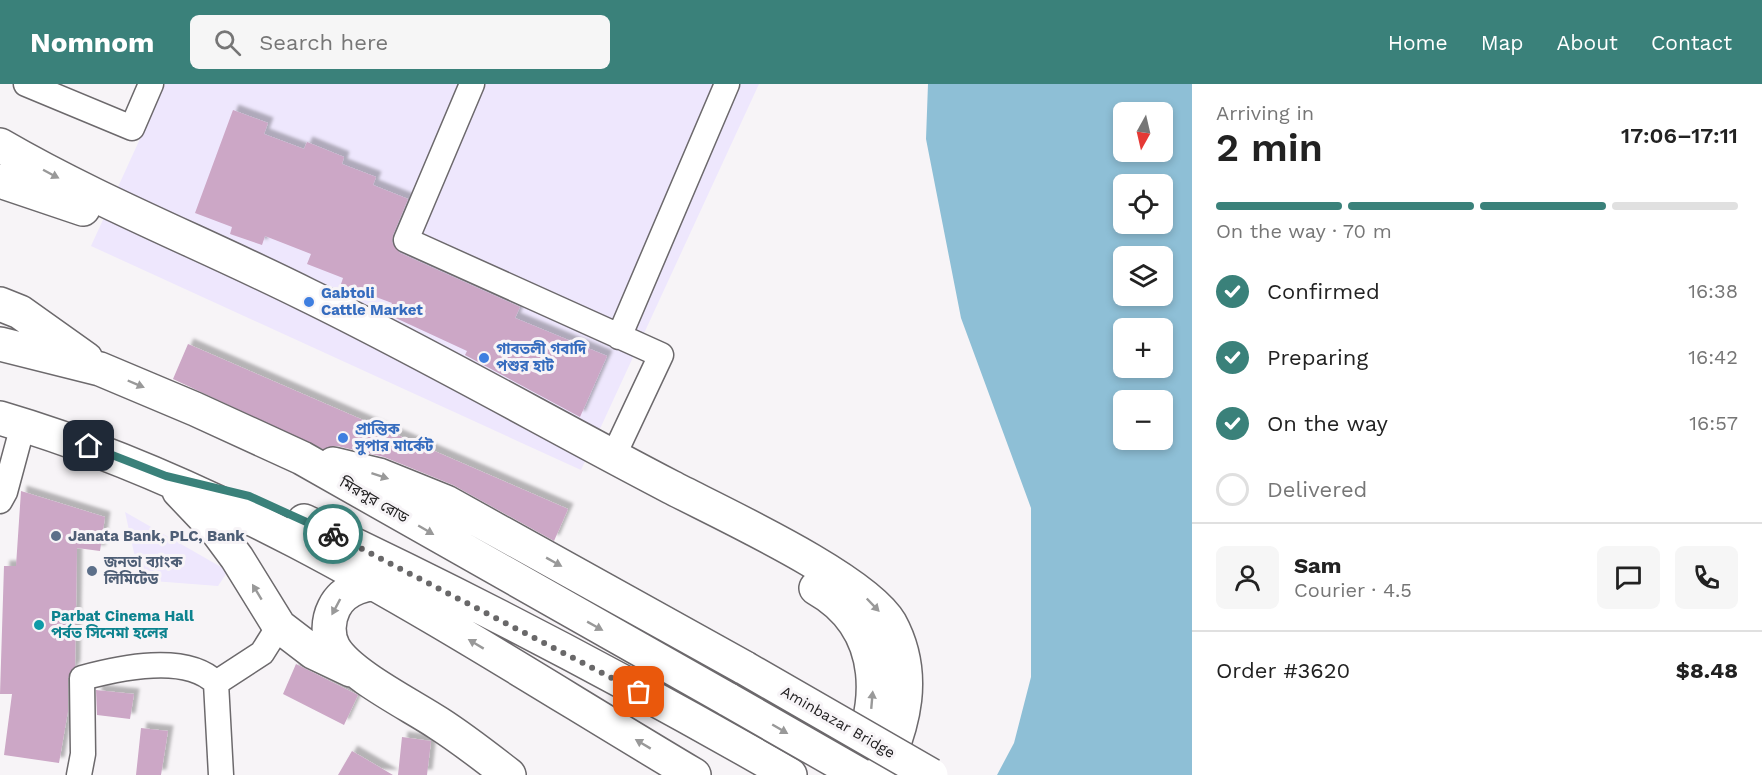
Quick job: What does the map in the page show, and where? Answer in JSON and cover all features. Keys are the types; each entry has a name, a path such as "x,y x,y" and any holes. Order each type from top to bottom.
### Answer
{"highway":[{"path":"0,145 53,176 309,295 833,575 866,597 889,622 906,667 906,693 897,742 881,775"},
{"path":"0,181 88,211 196,259 748,550 838,600 857,623 868,647 872,670 873,696 869,723 860,754 848,775"},
{"path":"0,304 20,312 100,369"},
{"name":"মিরপুর রোড","path":"0,344 100,369 302,458 860,775"},
{"path":"12,422 89,446 166,476 258,520 373,583 694,775"},
{"name":"Aminbazar Bridge","path":"302,458 380,475 446,502 745,668 930,775"},
{"path":"166,476 249,496 427,580 715,732 790,775"},
{"path":"166,476 217,531 237,558 279,627 313,652 366,677 439,724 509,775"},
{"path":"366,677 334,648 329,622 339,599 351,590 373,583 427,580"}],"street":[{"path":"26,84 132,129 150,84"},
{"path":"472,84 406,240 661,356 613,457"},
{"path":"619,337 727,84"},
{"path":"0,501 5,492 12,422"},
{"path":"216,683 262,652 279,627"},
{"path":"79,775 83,754 82,678 117,669 167,664 209,676 216,683 221,775"}],"shaded area":[{"name":"গাবতলী গবাদি পশুর হাট","path":"165,84 759,84 581,470 91,246"},
{"path":"125,512 228,571 218,586 140,580"}],"water":[{"path":"928,84 1192,84 1192,775 997,775 1014,743 1031,677 1031,508 961,318 926,139"}],"building":[{"path":"233,110 268,123 264,134 304,149 307,142 344,157 342,164 376,177 373,185 408,199 393,235 392,242 400,253 520,307 515,318 607,356 580,417 465,355 467,351 387,314 392,303 341,284 343,278 307,264 311,254 265,236 262,245 230,234 232,227 195,213"},
{"name":"প্রান্তিক সুপার মার্কেট","path":"188,344 568,509 554,541 453,485 384,457 337,446 323,449 173,379"},
{"path":"21,491 105,517 100,551 77,548 75,666 68,678 68,711 59,763 4,755 12,694 0,694 4,566 16,566"},
{"path":"296,664 358,695 344,725 283,694"},
{"path":"96,690 134,694 130,719 97,715"},
{"path":"141,728 168,731 161,775 136,775"},
{"path":"402,737 431,741 427,775 398,775"},
{"path":"352,751 393,775 338,775"}],"way so far":[{"path":"333,534 427,580 639,692"}],"place":[{"name":"Gabtoli Cattle Market","path":"309,302"},
{"name":"গাবতলী গবাদি পশুর হাট","path":"484,358"},
{"name":"প্রান্তিক সুপার মার্কেট","path":"343,438"},
{"name":"Janata Bank, PLC, Bank","path":"56,536"},
{"name":"জনতা ব্যাংক লিমিটেড","path":"92,571"},
{"name":"Parbat Cinema Hall পর্বত সিনেমা হলের","path":"39,625"}],"route":[{"path":"89,446 166,476 249,496 333,534"}]}
